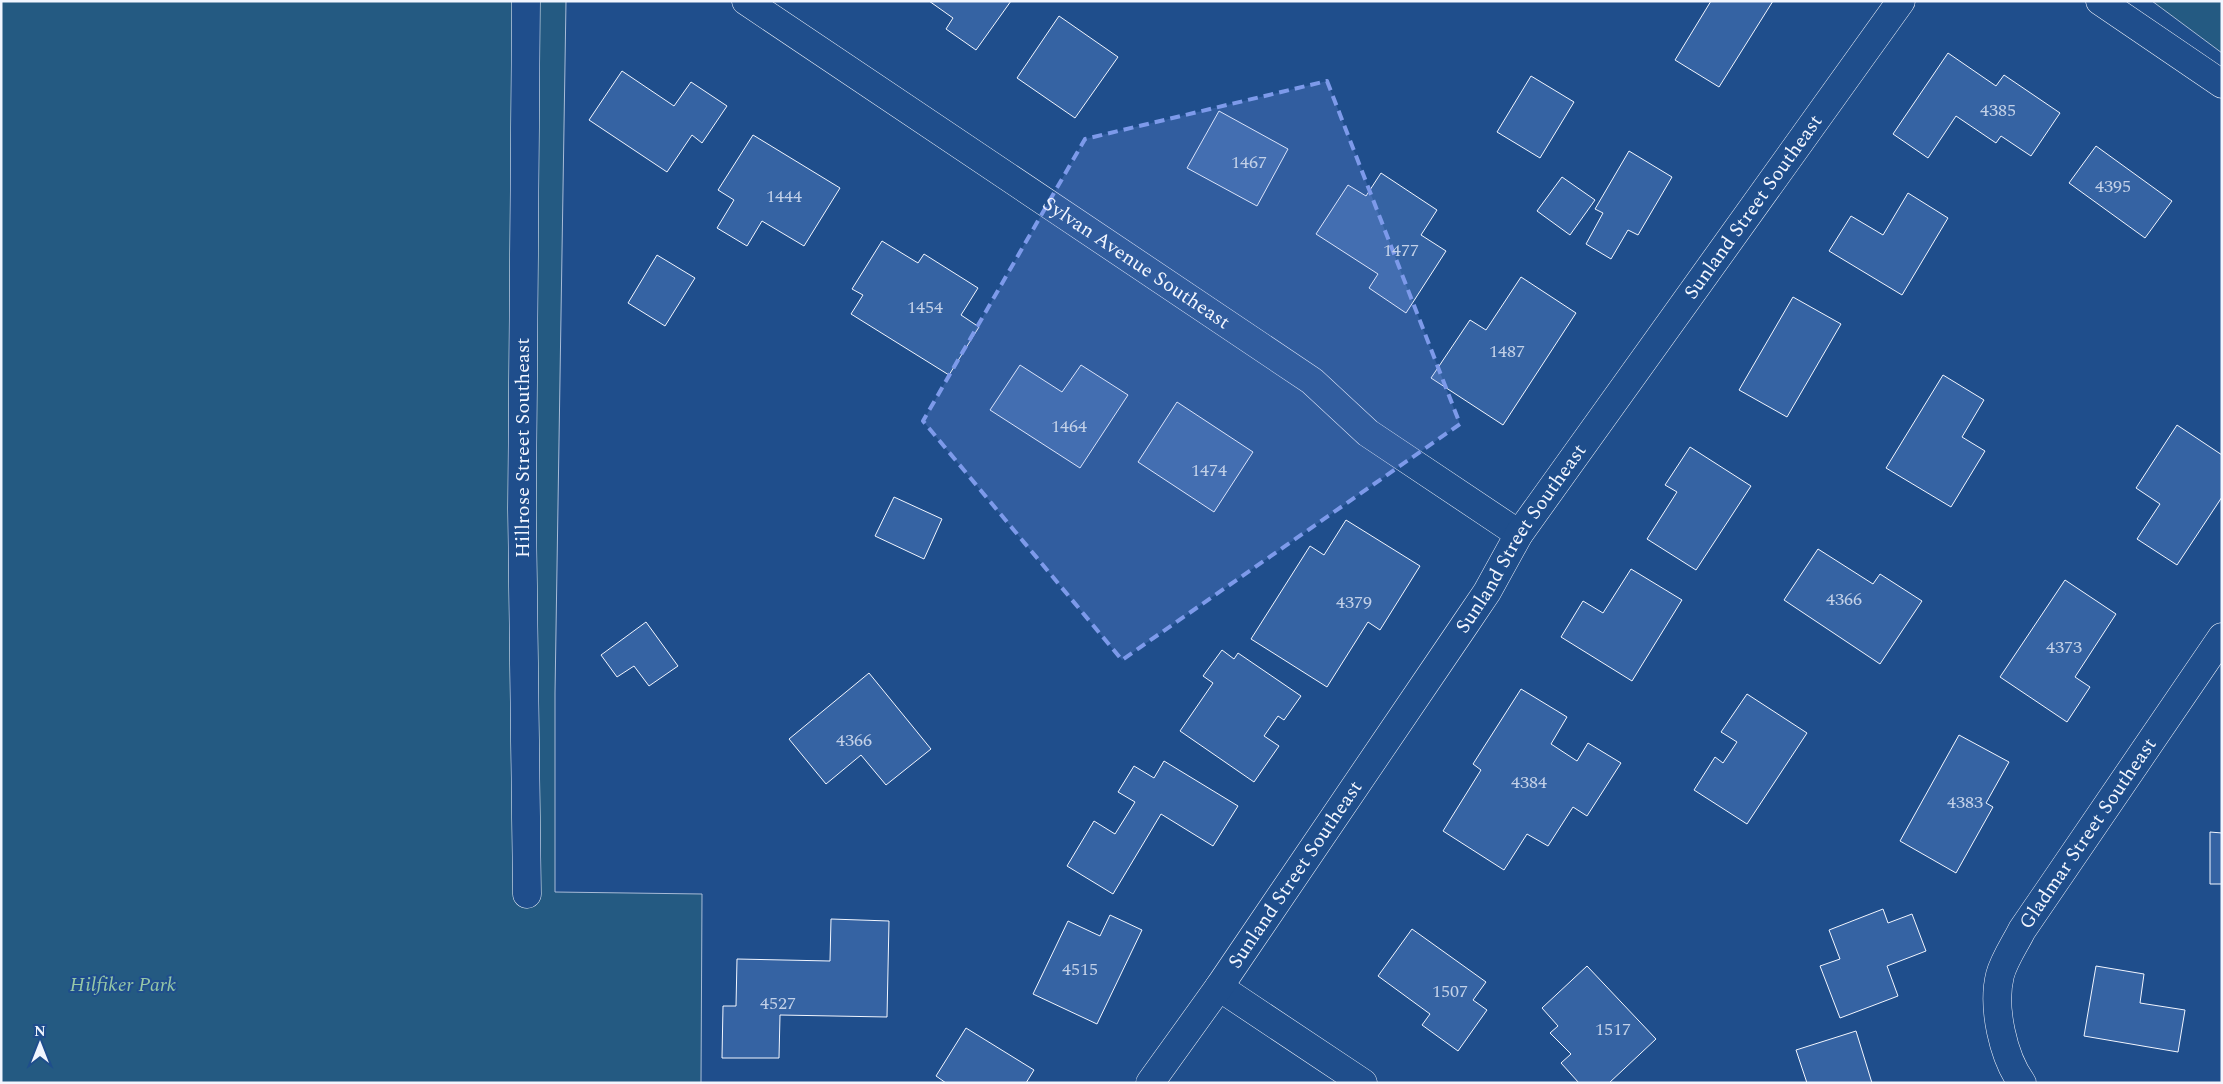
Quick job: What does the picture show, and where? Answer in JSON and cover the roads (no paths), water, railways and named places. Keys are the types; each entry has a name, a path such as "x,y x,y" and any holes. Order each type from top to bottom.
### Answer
{"street":[{"name":"Hillrose Street Southeast","path":"526,1 522,508 527,894"},
{"name":"Sylvan Avenue Southeast","path":"746,1 1312,381 1368,433 1519,534"},
{"name":"Sunland Street Southeast","path":"1150,1083 1219,987 1487,592 1519,534 1901,1"},
{"path":"2100,1 2222,84"},
{"name":"Gladmar Street Southeast","path":"2022,1083 2003,1045 1998,1010 2000,976 2022,930 2222,637"},
{"path":"1219,987 1362,1083"}],"park label":[{"name":"Hilfiker Park","path":"123,985"}]}
